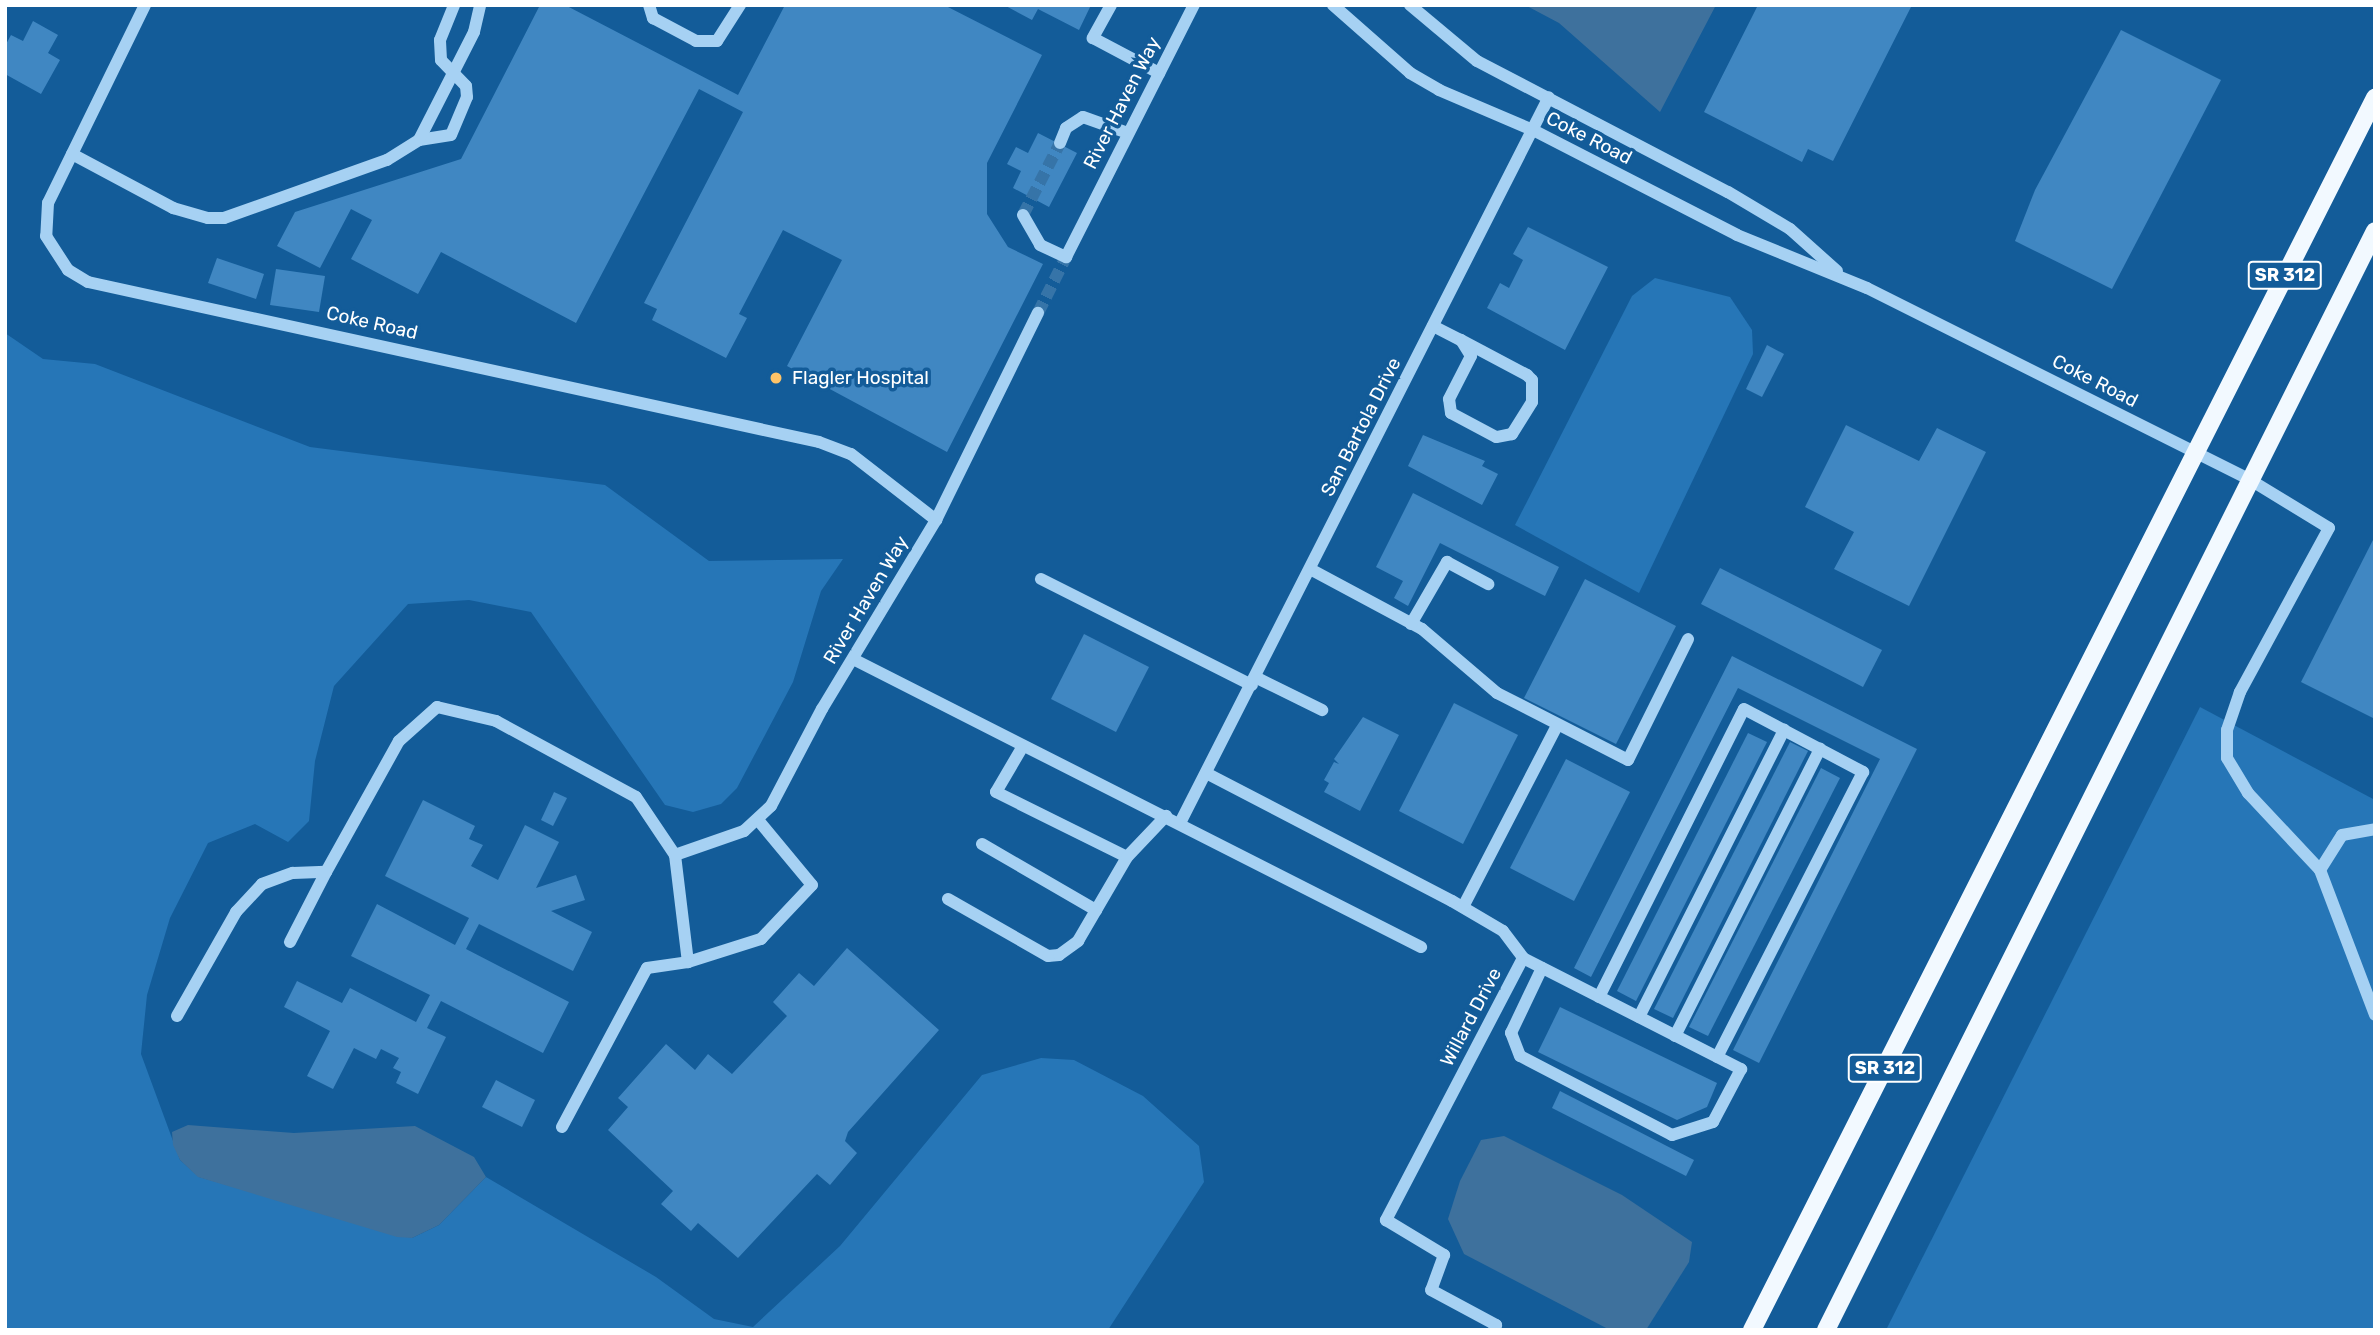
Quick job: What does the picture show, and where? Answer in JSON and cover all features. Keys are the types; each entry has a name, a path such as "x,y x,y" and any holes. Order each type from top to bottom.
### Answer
{"main road":[{"name":"SR 312","path":"1752,1330 2375,98"},
{"name":"SR 312","path":"1826,1330 2375,231"}],"street":[{"name":"Coke Road","path":"145,5 48,203 46,236 62,265 88,282 818,442 851,454 936,520"},
{"path":"419,140 451,135 467,96 466,86 441,60 440,40 454,5"},
{"path":"72,154 173,208 224,218 405,153 419,140 452,74 480,5"},
{"path":"649,5 653,18 696,41 718,41 740,5"},
{"path":"1111,5 1093,38 1159,73"},
{"name":"River Haven Way","path":"1023,215 1040,245 1066,257 1194,5"},
{"name":"Coke Road","path":"1333,5 1410,73 1533,130 1737,235 1845,278 2252,481 2329,528 2241,692 2227,730 2227,758 2248,793 2320,870"},
{"name":"Coke Road","path":"1410,5 1477,61 1549,97 1780,223 1845,278"},
{"name":"San Bartola Drive","path":"1180,823 1549,97"},
{"path":"1059,143 1066,128 1083,117 1128,133"},
{"name":"River Haven Way","path":"675,855 725,839 758,820 771,806 853,659 936,520 1038,313"},
{"path":"1433,326 1461,340 1532,380 1532,402 1512,434 1496,437 1451,412 1449,399 1471,356 1461,340"},
{"path":"1412,624 1447,562 1488,584"},
{"path":"1310,569 1412,624 1497,693 1628,760 1688,639"},
{"path":"1041,579 1254,681 1322,710"},
{"path":"853,659 1421,947"},
{"path":"290,942 399,741 437,707 496,721 636,797 675,855 688,962"},
{"path":"1599,997 1744,709 1863,772 1717,1057"},
{"path":"1463,907 1557,726"},
{"path":"1639,1017 1784,730"},
{"path":"1023,746 996,792 1127,857"},
{"path":"1675,1036 1820,749"},
{"name":"Willard Drive","path":"1206,774 1463,907 1503,931 1523,958 1386,1220 1444,1255 1431,1290 1498,1328"},
{"path":"948,899 1048,956 1077,941 1127,857 1166,816"},
{"path":"562,1127 647,968 688,962 761,939 812,885 758,820"},
{"path":"2375,828 2342,835 2320,870 2375,1015"},
{"path":"982,844 1096,910"},
{"path":"177,1016 236,912 262,884 293,873 326,872"},
{"path":"1523,958 1741,1069 1713,1122 1672,1135 1520,1056 1511,1045 1514,1019 1542,968"}],"shaded area":[{"path":"1525,5 1716,5 1660,112 1559,23"},
{"path":"1655,278 1730,297 1752,330 1753,354 1639,593 1515,525 1632,296"},
{"path":"5,333 43,359 95,364 310,447 605,485 709,561 843,559 821,591 793,682 737,788 721,804 693,812 665,805 531,612 469,600 408,604 334,686 315,761 309,821 288,842 255,824 208,843 170,918 147,995 141,1054 180,1160 199,1177 412,1238 439,1225 486,1177 656,1277 714,1319 753,1327 840,1246 982,1075 1041,1058 1074,1060 1143,1096 1199,1146 1204,1182 1108,1330 5,1330"},
{"path":"2200,707 2375,800 2375,1330 1886,1330"},
{"path":"188,1125 294,1133 415,1126 474,1157 486,1177 439,1225 412,1238 397,1237 198,1177 180,1160 173,1145 172,1132"},
{"path":"1504,1136 1622,1195 1692,1242 1689,1262 1646,1330 1610,1330 1464,1254 1448,1219 1460,1181 1481,1140"}],"building":[{"path":"540,5 565,5 738,95 785,5 944,5 1042,55 987,163 987,214 1008,247 1043,264 947,452 787,366 842,260 783,230 739,314 747,318 726,358 652,320 657,309 644,303 743,112 699,89 576,323 441,252 418,294 351,259 372,220 351,209 320,268 277,246 295,212 461,159"},
{"path":"1004,5 1091,5 1079,30 1038,9 1032,20"},
{"path":"1758,5 1912,5 1833,161 1808,149 1802,162 1704,112"},
{"path":"33,21 58,35 48,53 60,60 41,94 5,74 5,46 11,35 23,41"},
{"path":"2121,30 2221,80 2112,289 2015,241 2035,190"},
{"path":"1038,133 1077,153 1049,207 1013,188 1021,171 1007,164 1016,147 1028,153"},
{"path":"1528,227 1608,267 1565,350 1487,308 1500,283 1509,288 1523,260 1513,254"},
{"path":"217,258 264,274 256,299 208,283"},
{"path":"276,269 325,276 319,312 270,305"},
{"path":"1767,345 1784,354 1762,397 1746,389"},
{"path":"1846,425 1919,461 1937,428 1986,452 1909,606 1834,569 1854,532 1805,507"},
{"path":"1423,435 1485,461 1482,466 1498,474 1482,505 1408,466"},
{"path":"1413,493 1559,567 1545,596 1440,543 1408,606 1394,598 1403,581 1376,567"},
{"path":"2375,536 2375,719 2301,682"},
{"path":"1720,568 1882,650 1863,687 1701,604"},
{"path":"1585,579 1676,626 1616,744 1524,698"},
{"path":"1084,634 1149,667 1116,732 1051,699"},
{"path":"1732,656 1917,749 1759,1063 1733,1050 1880,759 1738,688 1591,977 1574,968"},
{"path":"1454,703 1518,735 1463,844 1399,811"},
{"path":"1363,717 1399,735 1360,811 1324,792 1329,783 1324,780 1334,762 1339,764 1334,759"},
{"path":"1748,733 1767,742 1636,1001 1617,991"},
{"path":"1790,742 1808,751 1673,1018 1654,1009"},
{"path":"1566,759 1630,792 1574,901 1510,868"},
{"path":"1821,768 1840,778 1708,1036 1689,1027"},
{"path":"554,792 567,798 553,826 541,820"},
{"path":"423,800 475,826 469,839 483,845 471,866 498,880 525,825 559,842 536,888 576,875 585,900 551,911 592,932 573,971 479,924 466,949 569,1002 543,1053 441,1001 427,1028 446,1037 418,1094 396,1083 401,1072 393,1068 399,1058 381,1049 376,1059 354,1048 333,1089 307,1076 330,1031 284,1007 297,981 342,1003 350,988 416,1022 430,995 351,956 377,904 455,945 469,918 385,876"},
{"path":"847,948 939,1030 848,1132 845,1141 857,1153 830,1185 817,1174 738,1258 698,1223 691,1231 661,1204 673,1191 608,1130 628,1107 618,1098 666,1044 695,1070 708,1054 732,1074 787,1016 773,1002 799,973 814,986"},
{"path":"1560,1007 1717,1083 1707,1107 1677,1120 1538,1052"},
{"path":"496,1080 535,1100 522,1127 482,1107"},
{"path":"1560,1091 1694,1160 1686,1176 1552,1108"}],"tunnel":[{"path":"1023,215 1060,143"},
{"path":"1038,313 1066,257"}],"place":[{"name":"Flagler Hospital","path":"776,378"}]}
